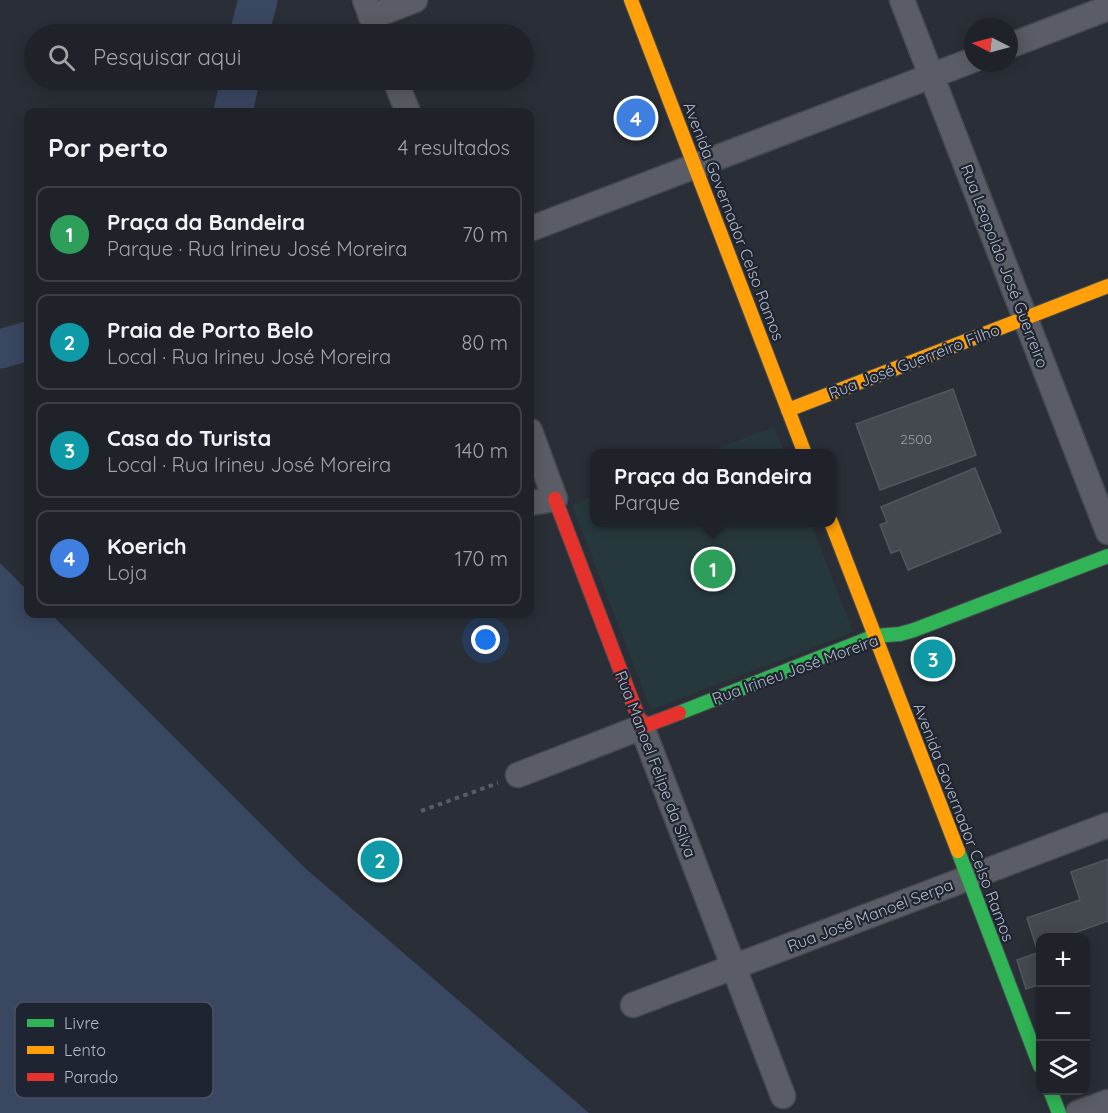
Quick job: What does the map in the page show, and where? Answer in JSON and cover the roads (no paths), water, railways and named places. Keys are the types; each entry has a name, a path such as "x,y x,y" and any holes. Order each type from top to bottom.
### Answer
{"main road":[{"name":"Avenida Governador Celso Ramos","path":"631,0 803,449"},
{"name":"Rua José Guerreiro Filho","path":"788,410 1108,286"},
{"name":"Rua Manoel Felipe da Silva","path":"555,499 642,727"},
{"name":"Avenida Governador Celso Ramos","path":"833,527 1036,1053"},
{"name":"Rua Irineu José Moreira","path":"642,727 875,636 900,634 914,630 1108,556"},
{"path":"1052,1095 1059,1113"}],"street":[{"path":"372,17 416,0"},
{"name":"Rua Leopoldo José Guerreiro","path":"902,0 1108,532"},
{"path":"1018,43 1108,8"},
{"path":"534,227 964,63"},
{"path":"399,90 406,108"},
{"name":"Rua Manoel Felipe da Silva","path":"534,442 555,499"},
{"path":"534,502 555,499"},
{"name":"Rua Manoel Felipe da Silva","path":"642,727 783,1096"},
{"name":"Rua Irineu José Moreira","path":"519,775 642,727"},
{"name":"Rua José Manoel Serpa","path":"633,1005 1108,825"},
{"path":"1078,1113 1108,1102"}],"water":[{"path":"0,563 24,587 24,618 55,618 305,868 589,1113 0,1113"}],"waterway":[{"path":"252,24 258,0"},
{"path":"234,108 238,90"},
{"path":"0,349 24,342"}],"place":[{"name":"Koerich","path":"636,118"},
{"name":"Praça da Bandeira","path":"713,569"},
{"name":"Casa do Turista","path":"933,659"},
{"name":"Praia de Porto Belo","path":"380,860"}]}
